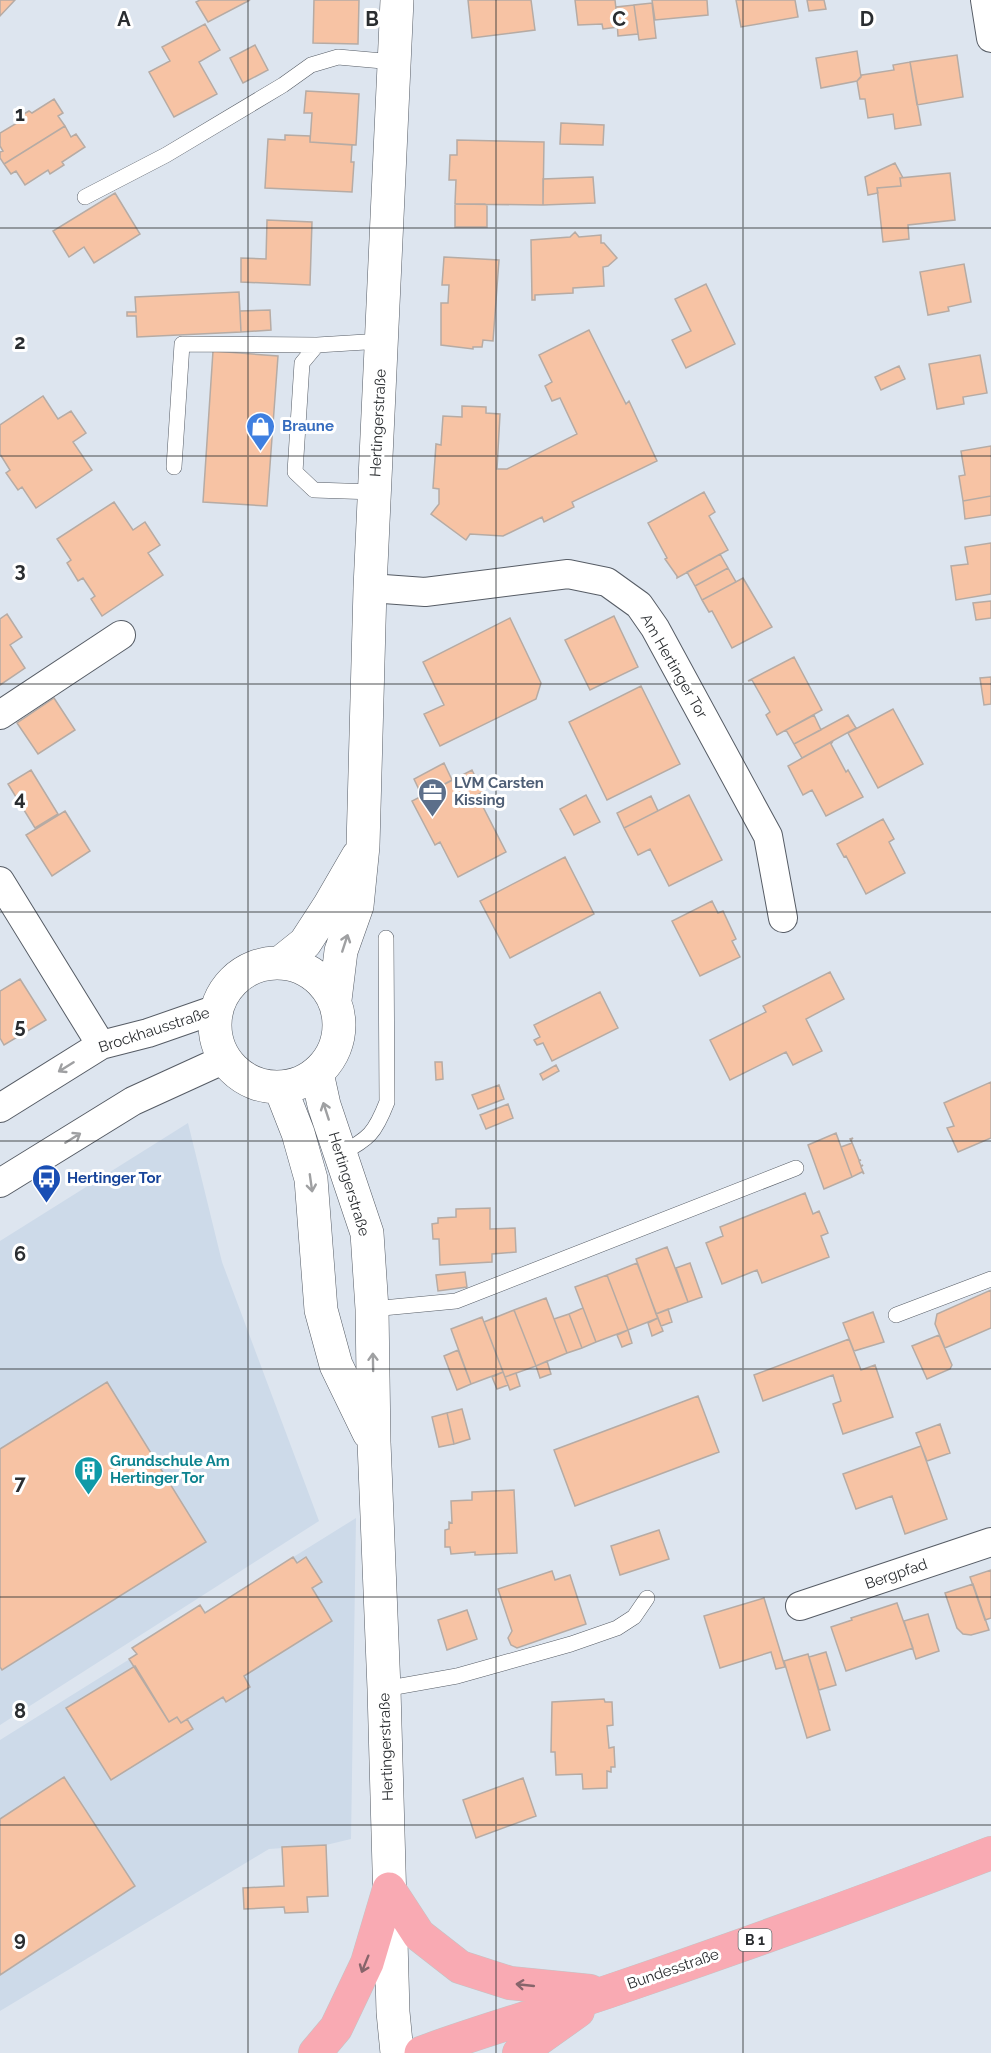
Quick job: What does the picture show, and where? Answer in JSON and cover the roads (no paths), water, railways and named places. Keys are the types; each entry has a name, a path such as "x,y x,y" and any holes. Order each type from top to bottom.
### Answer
{"main road":[{"name":"Hertingerstraße","path":"334,1000 342,951 357,906 363,846 370,588 397,0"},
{"name":"Hertingerstraße","path":"280,963 305,943 363,846"},
{"name":"Hertingerstraße","path":"217,1009 225,990 241,975 259,966 280,963 293,965 313,974 323,982 334,1000 339,1018 338,1040 331,1057 317,1073 324,1105 367,1233 372,1309 374,1442 396,2053"},
{"path":"217,1009 215,1031 219,1047 225,1059 243,1077 263,1086 280,1087 301,1082 317,1073"},
{"name":"Hertingerstraße","path":"280,1087 298,1133 311,1179 321,1310 336,1365 374,1442"},
{"name":"Bundesstraße","path":"421,2053 604,1993 867,1901 991,1853"},
{"path":"389,1889 419,1935 460,1967 510,1983 604,1993"},
{"path":"315,2053 336,2028 367,1963 389,1889"},
{"path":"519,2053 604,1993"}],"street":[{"path":"985,0 991,38"},
{"name":"Am Hertinger Tor","path":"370,588 425,592 568,574 607,582 639,605 655,628 768,836 783,918"},
{"path":"0,715 121,635"},
{"path":"0,881 101,1045"},
{"name":"Brockhausstraße","path":"0,1108 101,1045 148,1034 217,1009"},
{"path":"0,1183 133,1101 225,1059"},
{"name":"Bergpfad","path":"800,1606 991,1542"}],"lane":[{"path":"84,197 166,155 283,85 311,65 338,57 394,62"},
{"path":"174,467 183,344 317,345 382,341"},
{"path":"317,345 302,363 296,472 314,490 375,492"},
{"path":"340,1154 364,1141 378,1125 387,1102 386,938"},
{"path":"372,1309 456,1301 796,1168"},
{"path":"896,1316 991,1279"},
{"path":"384,1689 457,1676 571,1644 617,1628 634,1617 647,1598"}],"place":[{"name":"Braune","path":"261,452"},
{"name":"LVM Carsten Kissing","path":"433,818"},
{"name":"Hertinger Tor","path":"46,1204"},
{"name":"Grundschule Am Hertinger Tor","path":"89,1496"}]}
